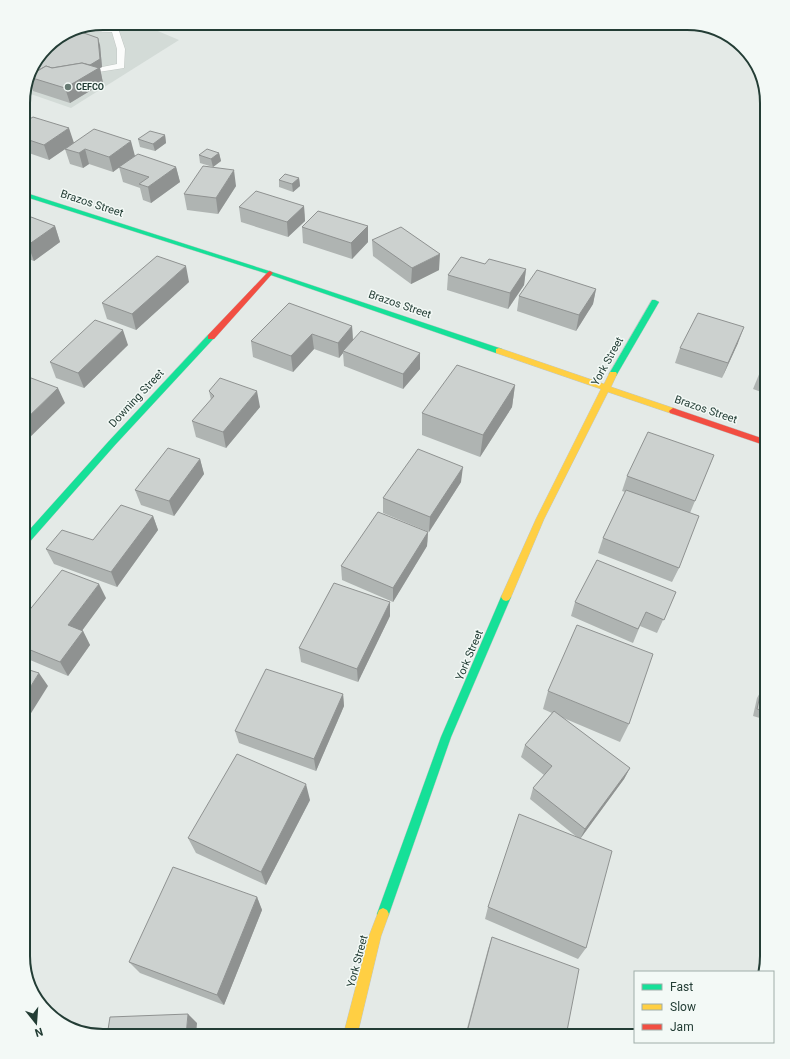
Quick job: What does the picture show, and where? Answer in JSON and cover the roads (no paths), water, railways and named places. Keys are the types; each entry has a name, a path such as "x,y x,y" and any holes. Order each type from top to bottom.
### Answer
{"street":[{"name":"Brazos Street","path":"30,196 270,273 760,440"},
{"name":"Downing Street","path":"30,535 112,442 270,273"},
{"name":"York Street","path":"352,1029 375,936 446,737 540,520 606,387 655,302"}],"lane":[{"path":"88,32 92,33 116,30 120,49 121,66 95,71"}],"place":[{"name":"CEFCO","path":"68,87"}]}
